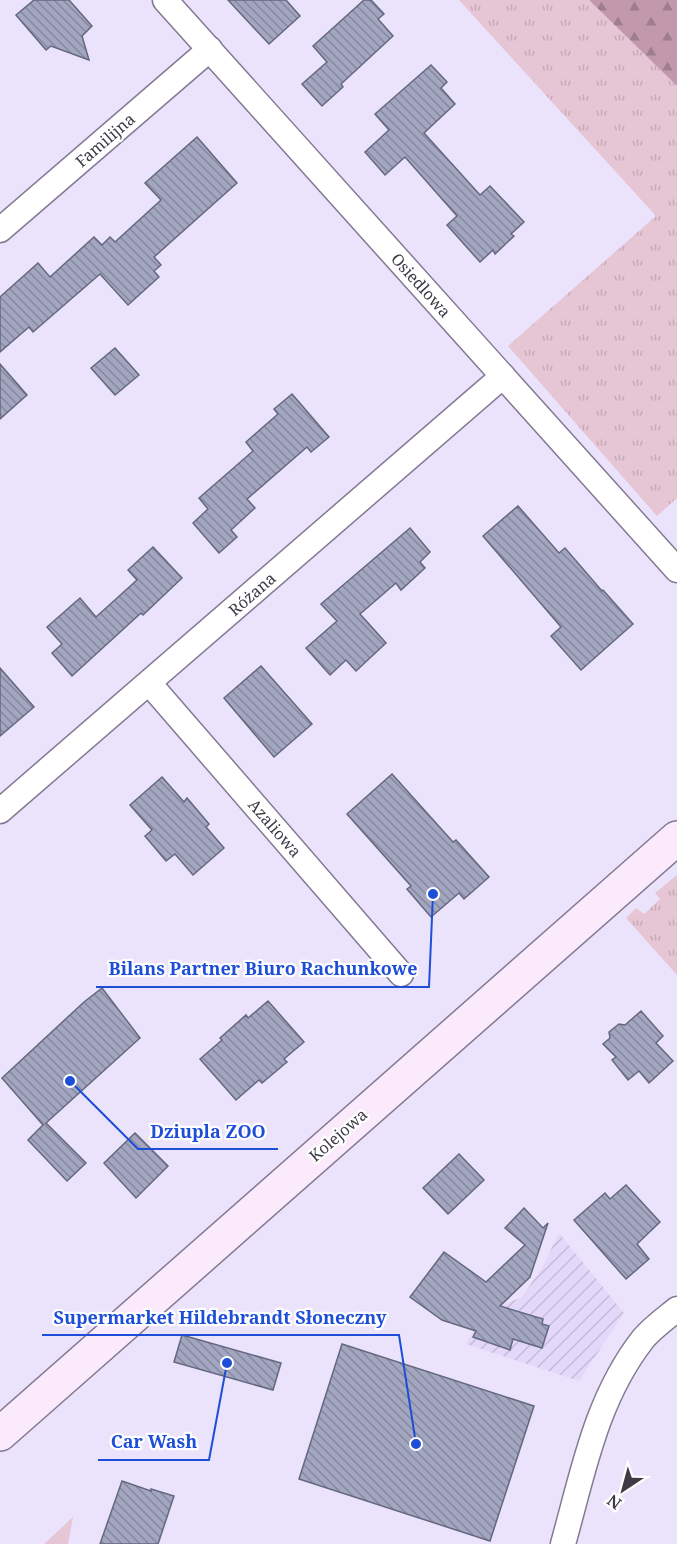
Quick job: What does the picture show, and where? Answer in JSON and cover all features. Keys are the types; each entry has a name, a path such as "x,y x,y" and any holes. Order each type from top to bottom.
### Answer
{"street":[{"name":"Osiedlowa","path":"165,0 677,570"},
{"name":"Familijna","path":"0,230 210,49"},
{"name":"Różana","path":"0,811 503,376"},
{"name":"Azaliowa","path":"149,683 401,974"},
{"name":"Kolejowa","path":"0,1434 677,838"},
{"path":"563,1544 597,1421 616,1379 644,1338 677,1309"}],"shaded area":[{"path":"559,1233 624,1313 579,1381 466,1344 483,1313 522,1297 543,1266"}],"green space":[{"path":"459,0 589,0 677,86 677,498 657,516 508,346 656,216"},
{"path":"589,0 677,0 677,86"},
{"path":"677,875 677,975 626,918 636,908 644,914 660,899 655,893"},
{"path":"73,1517 68,1544 44,1544"}],"building":[{"path":"34,0 69,0 92,26 82,36 89,60 51,46 46,50 16,15"},
{"path":"228,0 286,0 300,16 269,44"},
{"path":"364,0 371,0 384,14 378,19 393,36 341,84 343,87 322,106 302,84 327,62 313,46"},
{"path":"431,65 447,82 441,88 455,104 424,133 480,195 490,186 524,222 511,234 514,236 495,254 493,250 480,262 447,225 457,216 405,157 385,175 365,152 389,130 375,114"},
{"path":"197,137 237,183 154,257 161,265 154,271 159,277 128,305 100,274 33,332 29,327 0,352 0,297 38,263 50,277 94,237 102,245 110,237 115,242 161,200 145,183"},
{"path":"115,348 139,375 115,395 91,368"},
{"path":"0,364 27,395 0,419"},
{"path":"292,394 329,437 311,452 307,447 247,499 255,508 231,530 237,537 219,553 193,523 208,509 199,498 253,451 246,442 278,414 274,409"},
{"path":"518,506 559,553 565,548 633,624 581,670 551,636 561,627 483,536"},
{"path":"410,528 430,552 420,562 425,568 401,590 396,583 360,614 386,643 356,671 346,660 330,675 306,648 337,621 321,604"},
{"path":"153,547 182,578 72,676 52,653 62,644 47,627 80,598 96,617 137,580 128,570"},
{"path":"261,666 312,724 274,757 224,698"},
{"path":"0,668 34,707 0,736"},
{"path":"392,774 453,842 456,840 489,877 464,899 459,893 431,917 407,889 411,886 347,814"},
{"path":"162,777 184,802 187,798 209,824 206,827 224,848 193,875 175,854 166,861 145,836 152,830 130,805"},
{"path":"102,988 140,1038 46,1123 86,1163 67,1181 28,1140 43,1125 2,1078"},
{"path":"268,1001 304,1042 284,1059 287,1062 262,1083 259,1080 236,1100 200,1059 246,1015 248,1018"},
{"path":"641,1011 663,1036 656,1043 673,1061 649,1083 639,1071 628,1080 612,1060 616,1057 603,1044 610,1038 609,1032 619,1024 625,1025"},
{"path":"135,1133 168,1166 136,1198 104,1163"},
{"path":"459,1154 484,1180 448,1214 423,1188"},
{"path":"626,1185 660,1222 637,1244 649,1259 626,1279 574,1220 605,1193 610,1199"},
{"path":"524,1208 543,1228 548,1223 530,1277 500,1306 543,1319 542,1324 549,1326 542,1348 513,1339 510,1350 473,1337 476,1331 442,1320 410,1297 444,1252 486,1282 525,1245 505,1228"},
{"path":"182,1335 281,1363 273,1390 174,1362"},
{"path":"342,1344 534,1406 490,1541 299,1479"},
{"path":"122,1481 174,1496 158,1544 100,1544"}],"place":[{"name":"Bilans Partner Biuro Rachunkowe","path":"433,894"},
{"name":"Dziupla ZOO","path":"70,1081"},
{"name":"Car Wash","path":"227,1363"},
{"name":"Supermarket Hildebrandt Słoneczny","path":"416,1444"}]}
